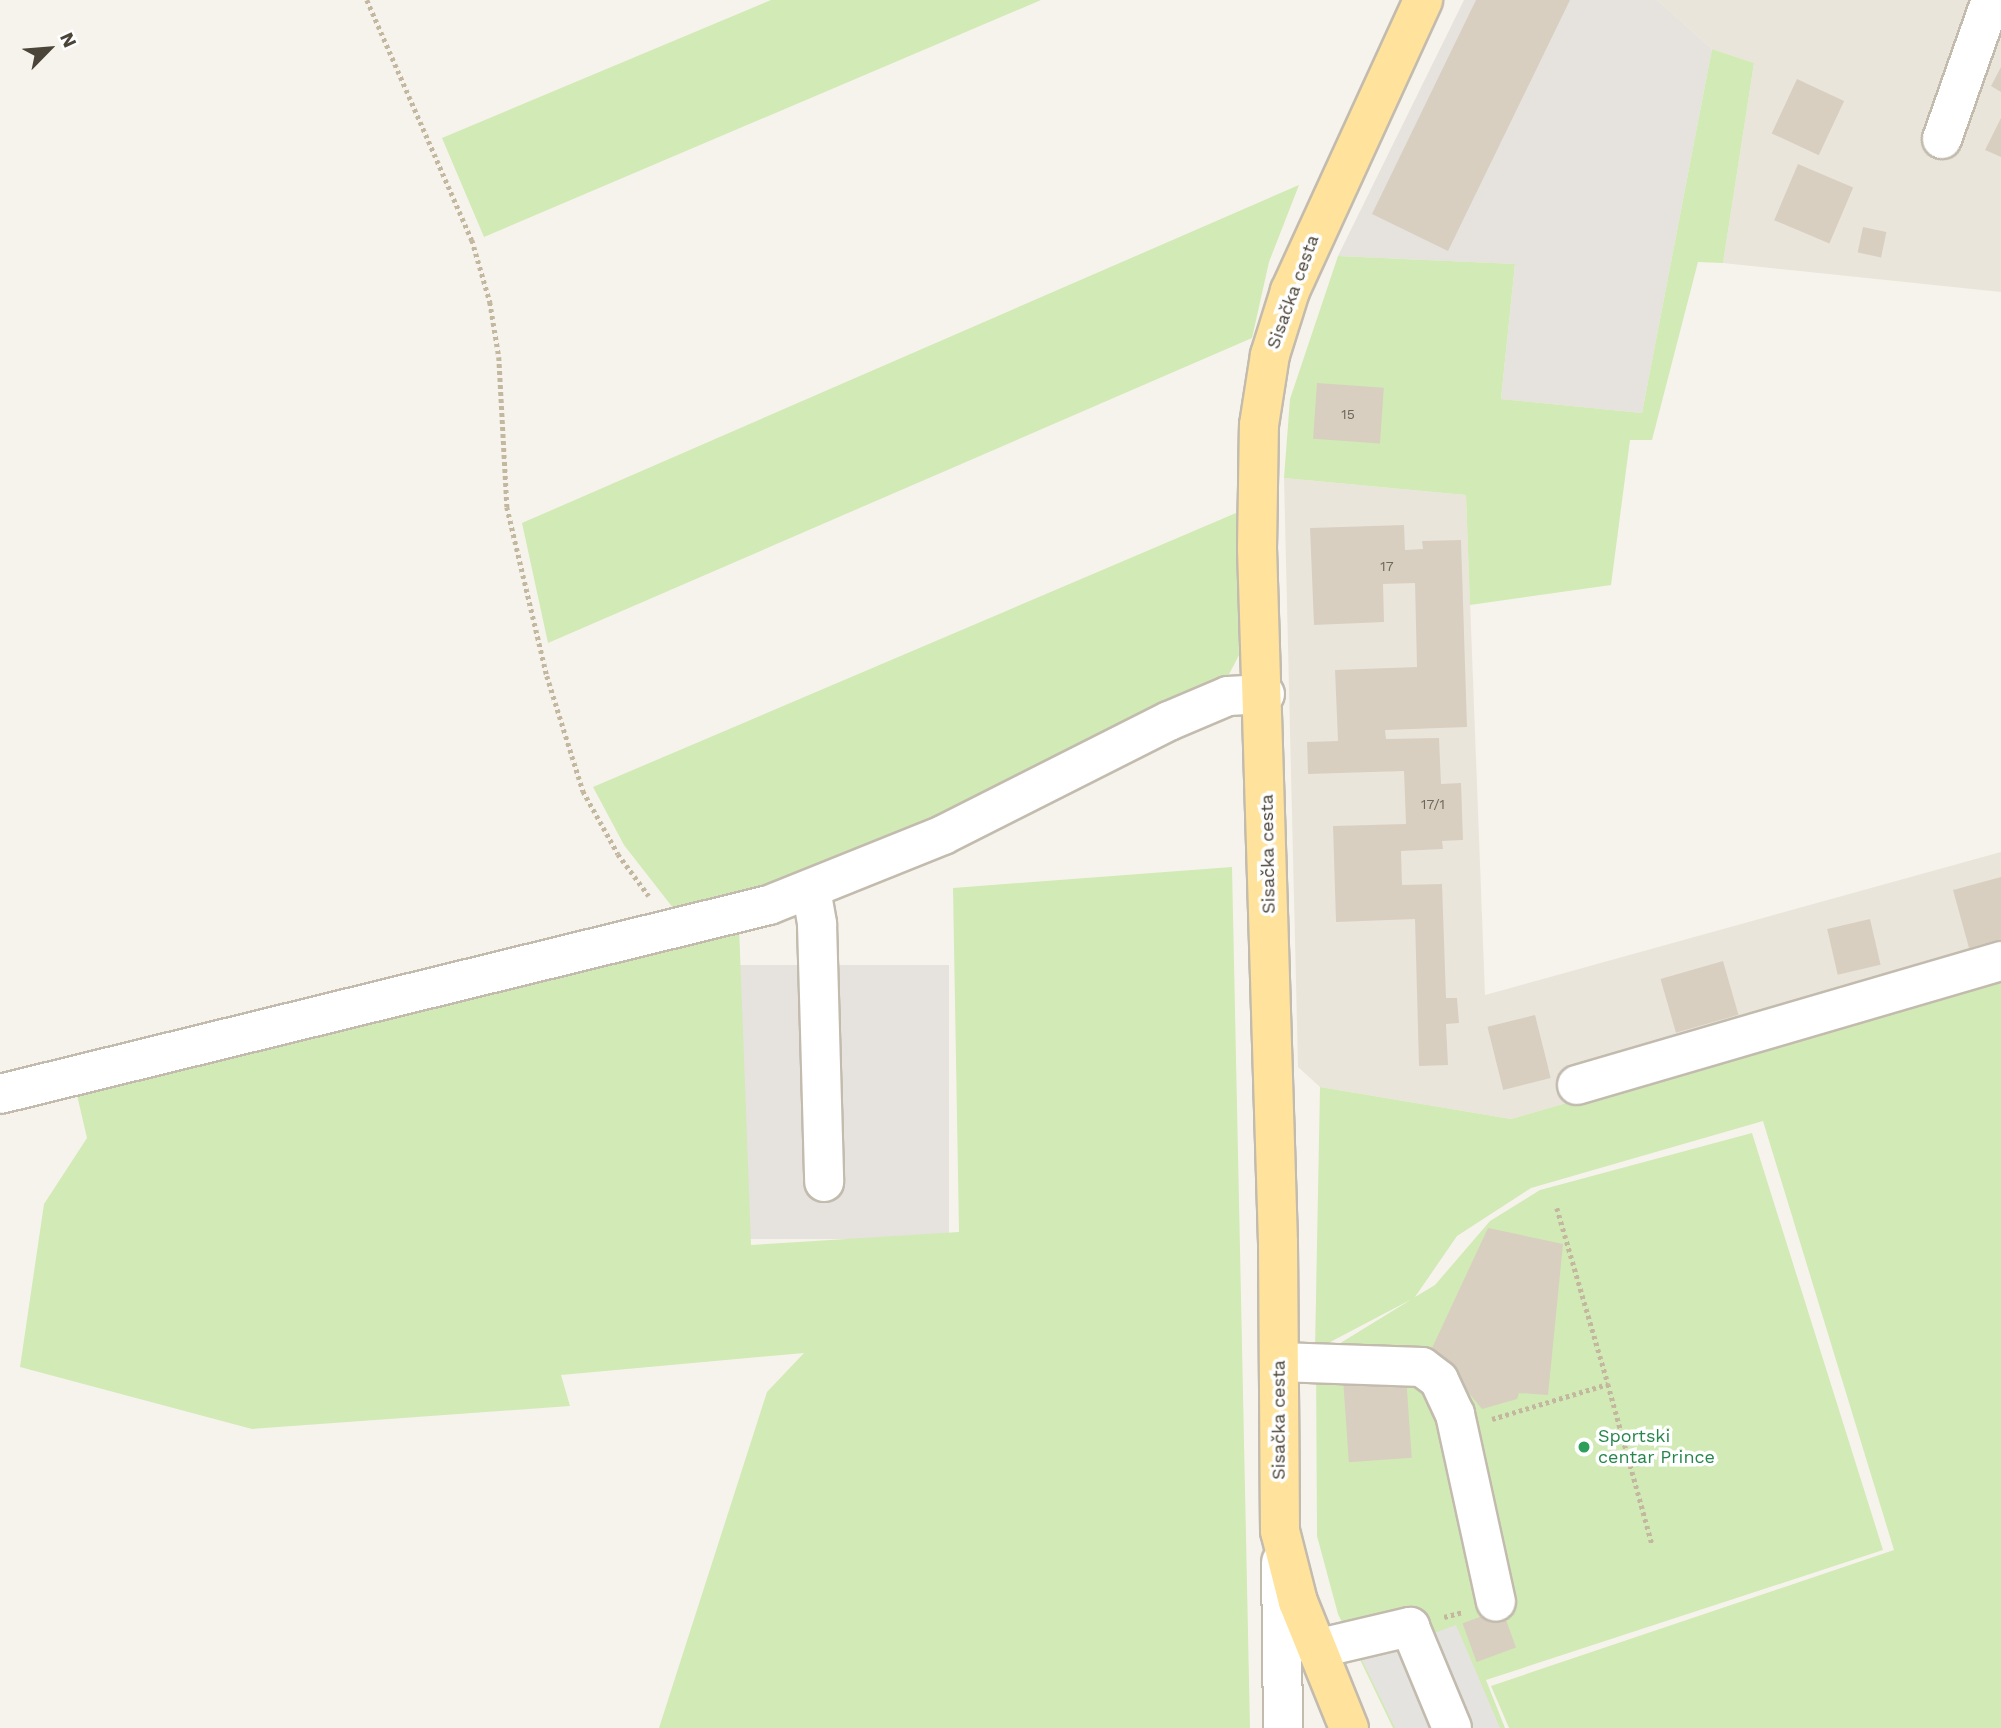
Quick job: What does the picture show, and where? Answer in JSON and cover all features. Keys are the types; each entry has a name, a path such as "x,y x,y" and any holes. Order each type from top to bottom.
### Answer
{"main road":[{"name":"Sisačka cesta","path":"1349,1728 1298,1602 1280,1531 1265,694 1257,549 1259,425 1270,355 1312,236 1423,0"}],"street":[{"path":"1942,139 1991,0"},
{"path":"0,1094 674,932 811,889 943,835 1169,720 1228,696 1265,694"},
{"path":"811,889 817,924 824,1181"},
{"path":"1577,1085 2001,961"},
{"path":"1279,1362 1422,1367 1439,1380 1455,1414 1496,1602"},
{"path":"1280,1531 1283,1728"},
{"path":"1315,1649 1410,1627 1452,1728"}],"path":[{"path":"367,0 472,240 490,302 499,357 507,507 547,676 583,791 618,853 674,932"},
{"path":"1557,1208 1652,1544"},
{"path":"1500,1416 1608,1384"},
{"path":"1410,1627 1496,1602"}],"shaded area":[{"path":"1464,0 1657,0 1712,49 1642,413 1501,399 1515,264 1338,256"},
{"path":"1657,0 2001,0 2001,292 1723,263 1754,63 1712,49"},
{"path":"1284,478 1466,495 1485,995 2001,852 2001,978 1511,1119 1320,1087 1298,1067"},
{"path":"732,965 949,965 949,1239 732,1239"},
{"path":"1456,1625 1500,1728 1395,1728 1362,1660"}],"green space":[{"path":"771,0 1041,0 484,237 442,138"},
{"path":"1712,49 1754,63 1723,263 1698,262 1652,440 1630,440 1611,585 1470,605 1466,495 1284,478 1290,399 1338,256 1515,264 1501,399 1642,413"},
{"path":"1299,185 1269,262 1252,338 548,643 522,523"},
{"path":"1236,513 1239,655 1224,684 841,870 677,913 624,845 593,787"},
{"path":"1232,867 1250,1728 659,1728 767,1392 804,1353 561,1375 570,1406 252,1429 20,1367 44,1204 87,1138 77,1095 739,926 751,1245 959,1232 953,888"},
{"path":"2001,978 2001,1728 1509,1728 1491,1686 1894,1550 1763,1121 1531,1188 1457,1236 1415,1297 1435,1285 1490,1221 1540,1190 1752,1133 1883,1550 1486,1680 1505,1728 1393,1728 1338,1614 1317,1536 1316,1358 1412,1299 1315,1350 1320,1087 1511,1119"}],"building":[{"path":"1476,0 1570,0 1448,251 1372,214"},
{"path":"2001,67 2001,92 1991,86"},
{"path":"1797,79 1844,101 1819,155 1772,133"},
{"path":"2001,118 2001,157 1985,150"},
{"path":"1798,164 1853,187 1829,244 1774,220"},
{"path":"1863,227 1886,232 1881,257 1858,252"},
{"path":"1317,383 1384,388 1380,444 1313,439"},
{"path":"1404,525 1405,550 1423,549 1422,541 1461,540 1467,727 1385,730 1386,739 1439,738 1441,784 1461,783 1463,840 1442,841 1443,849 1401,851 1402,885 1442,884 1446,998 1457,998 1459,1023 1446,1024 1448,1065 1419,1066 1415,919 1336,922 1333,826 1406,824 1404,771 1308,774 1307,742 1338,741 1335,670 1417,667 1415,583 1383,584 1384,622 1314,625 1310,528"},
{"path":"2001,877 2001,939 1969,948 1953,890"},
{"path":"1870,919 1881,965 1838,975 1827,929"},
{"path":"1723,961 1738,1015 1676,1033 1661,979"},
{"path":"1535,1015 1551,1078 1503,1090 1487,1027"},
{"path":"1488,1228 1563,1244 1548,1395 1519,1393 1517,1399 1482,1409 1448,1368 1426,1361"},
{"path":"1406,1376 1412,1458 1349,1462 1343,1380"},
{"path":"1502,1609 1516,1648 1477,1662 1463,1623"}],"place":[{"name":"Sportski centar Prince","path":"1584,1447"}]}
